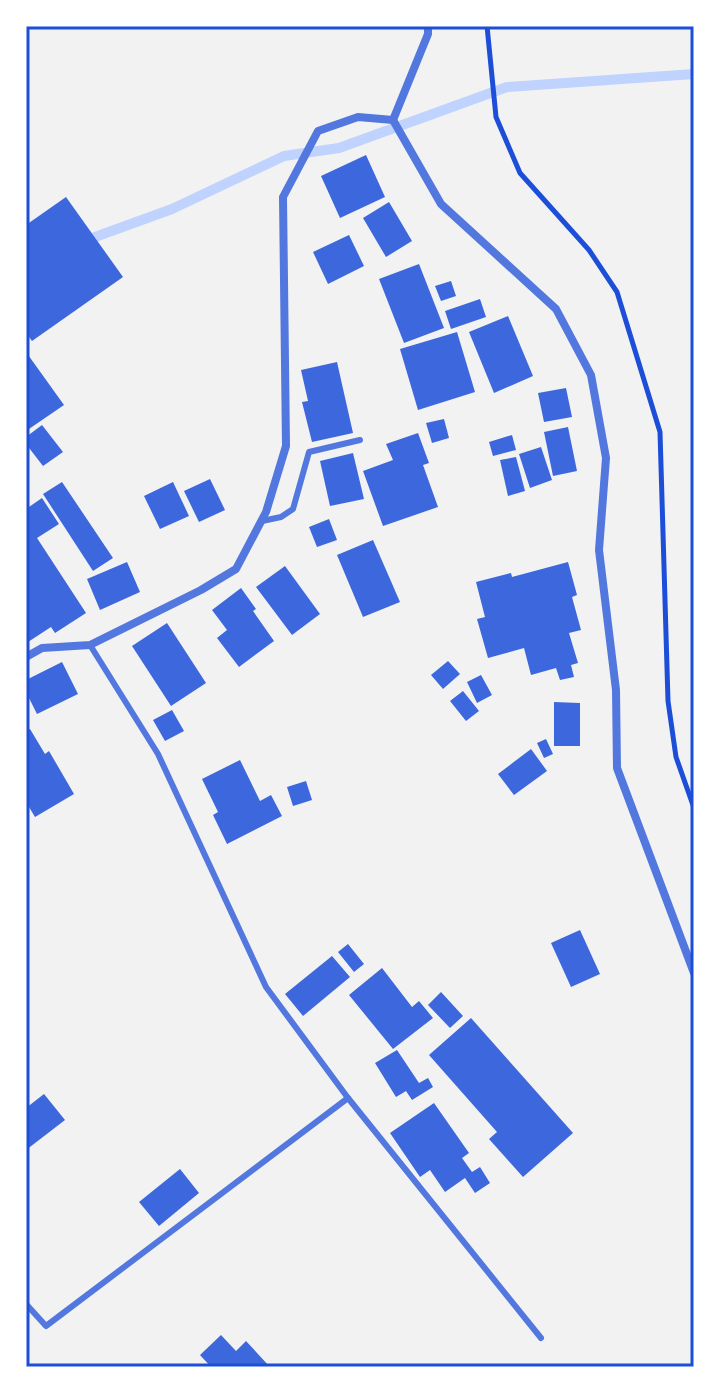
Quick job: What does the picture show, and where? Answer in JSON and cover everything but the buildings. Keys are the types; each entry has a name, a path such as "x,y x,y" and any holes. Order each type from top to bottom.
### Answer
{"street":[{"path":"393,120 428,34 428,26"},
{"path":"26,657 42,648 90,645 201,590 236,569 262,521 286,446 283,197 318,131 358,117 393,120"},
{"path":"393,120 441,204 556,309 591,375 606,458 599,550 616,690 617,768 694,973"}],"lane":[{"path":"262,521 281,517 293,509 309,452 360,440"},
{"path":"90,645 158,754 266,987 348,1098 541,1338"},
{"path":"26,1304 46,1326 348,1098"}],"waterway":[{"path":"84,241 172,209 284,156 339,148 507,87 694,74"}]}
